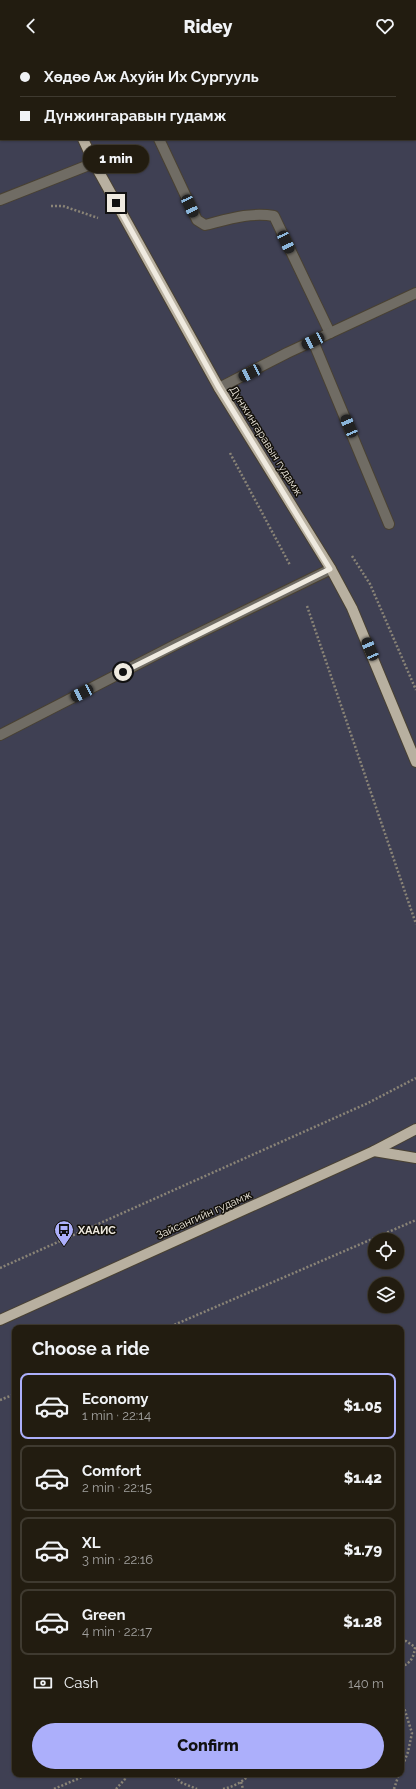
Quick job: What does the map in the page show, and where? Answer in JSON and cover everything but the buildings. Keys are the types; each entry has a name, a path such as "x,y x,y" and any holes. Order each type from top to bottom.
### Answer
{"main road":[{"name":"Дүнжингаравын гудамж","path":"83,140 94,163 219,388 330,569 352,608 416,759"},
{"name":"Зайсангийн гудамж","path":"0,1320 374,1151 416,1129"},
{"path":"374,1151 416,1158"}],"street":[{"path":"159,140 196,220 205,225 246,215 259,214 274,216 330,333"},
{"path":"0,200 94,163"},
{"path":"219,388 313,341 416,293"},
{"path":"313,341 390,524"},
{"path":"0,735 330,569"}],"path":[{"path":"45,206 63,206 94,215 100,219"},
{"path":"230,452 286,557 298,584 416,924"},
{"path":"0,1268 368,1103 416,1078"},
{"path":"174,1325 416,1220"},
{"path":"0,1400 12,1395"},
{"path":"404,1641 406,1641 415,1647 414,1656 404,1666"},
{"path":"404,1708 412,1733 404,1762"},
{"path":"54,1789 82,1777"},
{"path":"116,1789 125,1777"},
{"path":"175,1777 182,1783 197,1789"},
{"path":"223,1789 232,1787 246,1777"},
{"path":"394,1789 398,1777"},
{"path":"240,1782 243,1789"}],"shaded area":[{"path":"0,140 416,140 416,1789 0,1789"}],"place":[{"name":"ХААИС","path":"64,1247"}],"route":[{"path":"116,203 219,388 330,569 123,672"}]}
